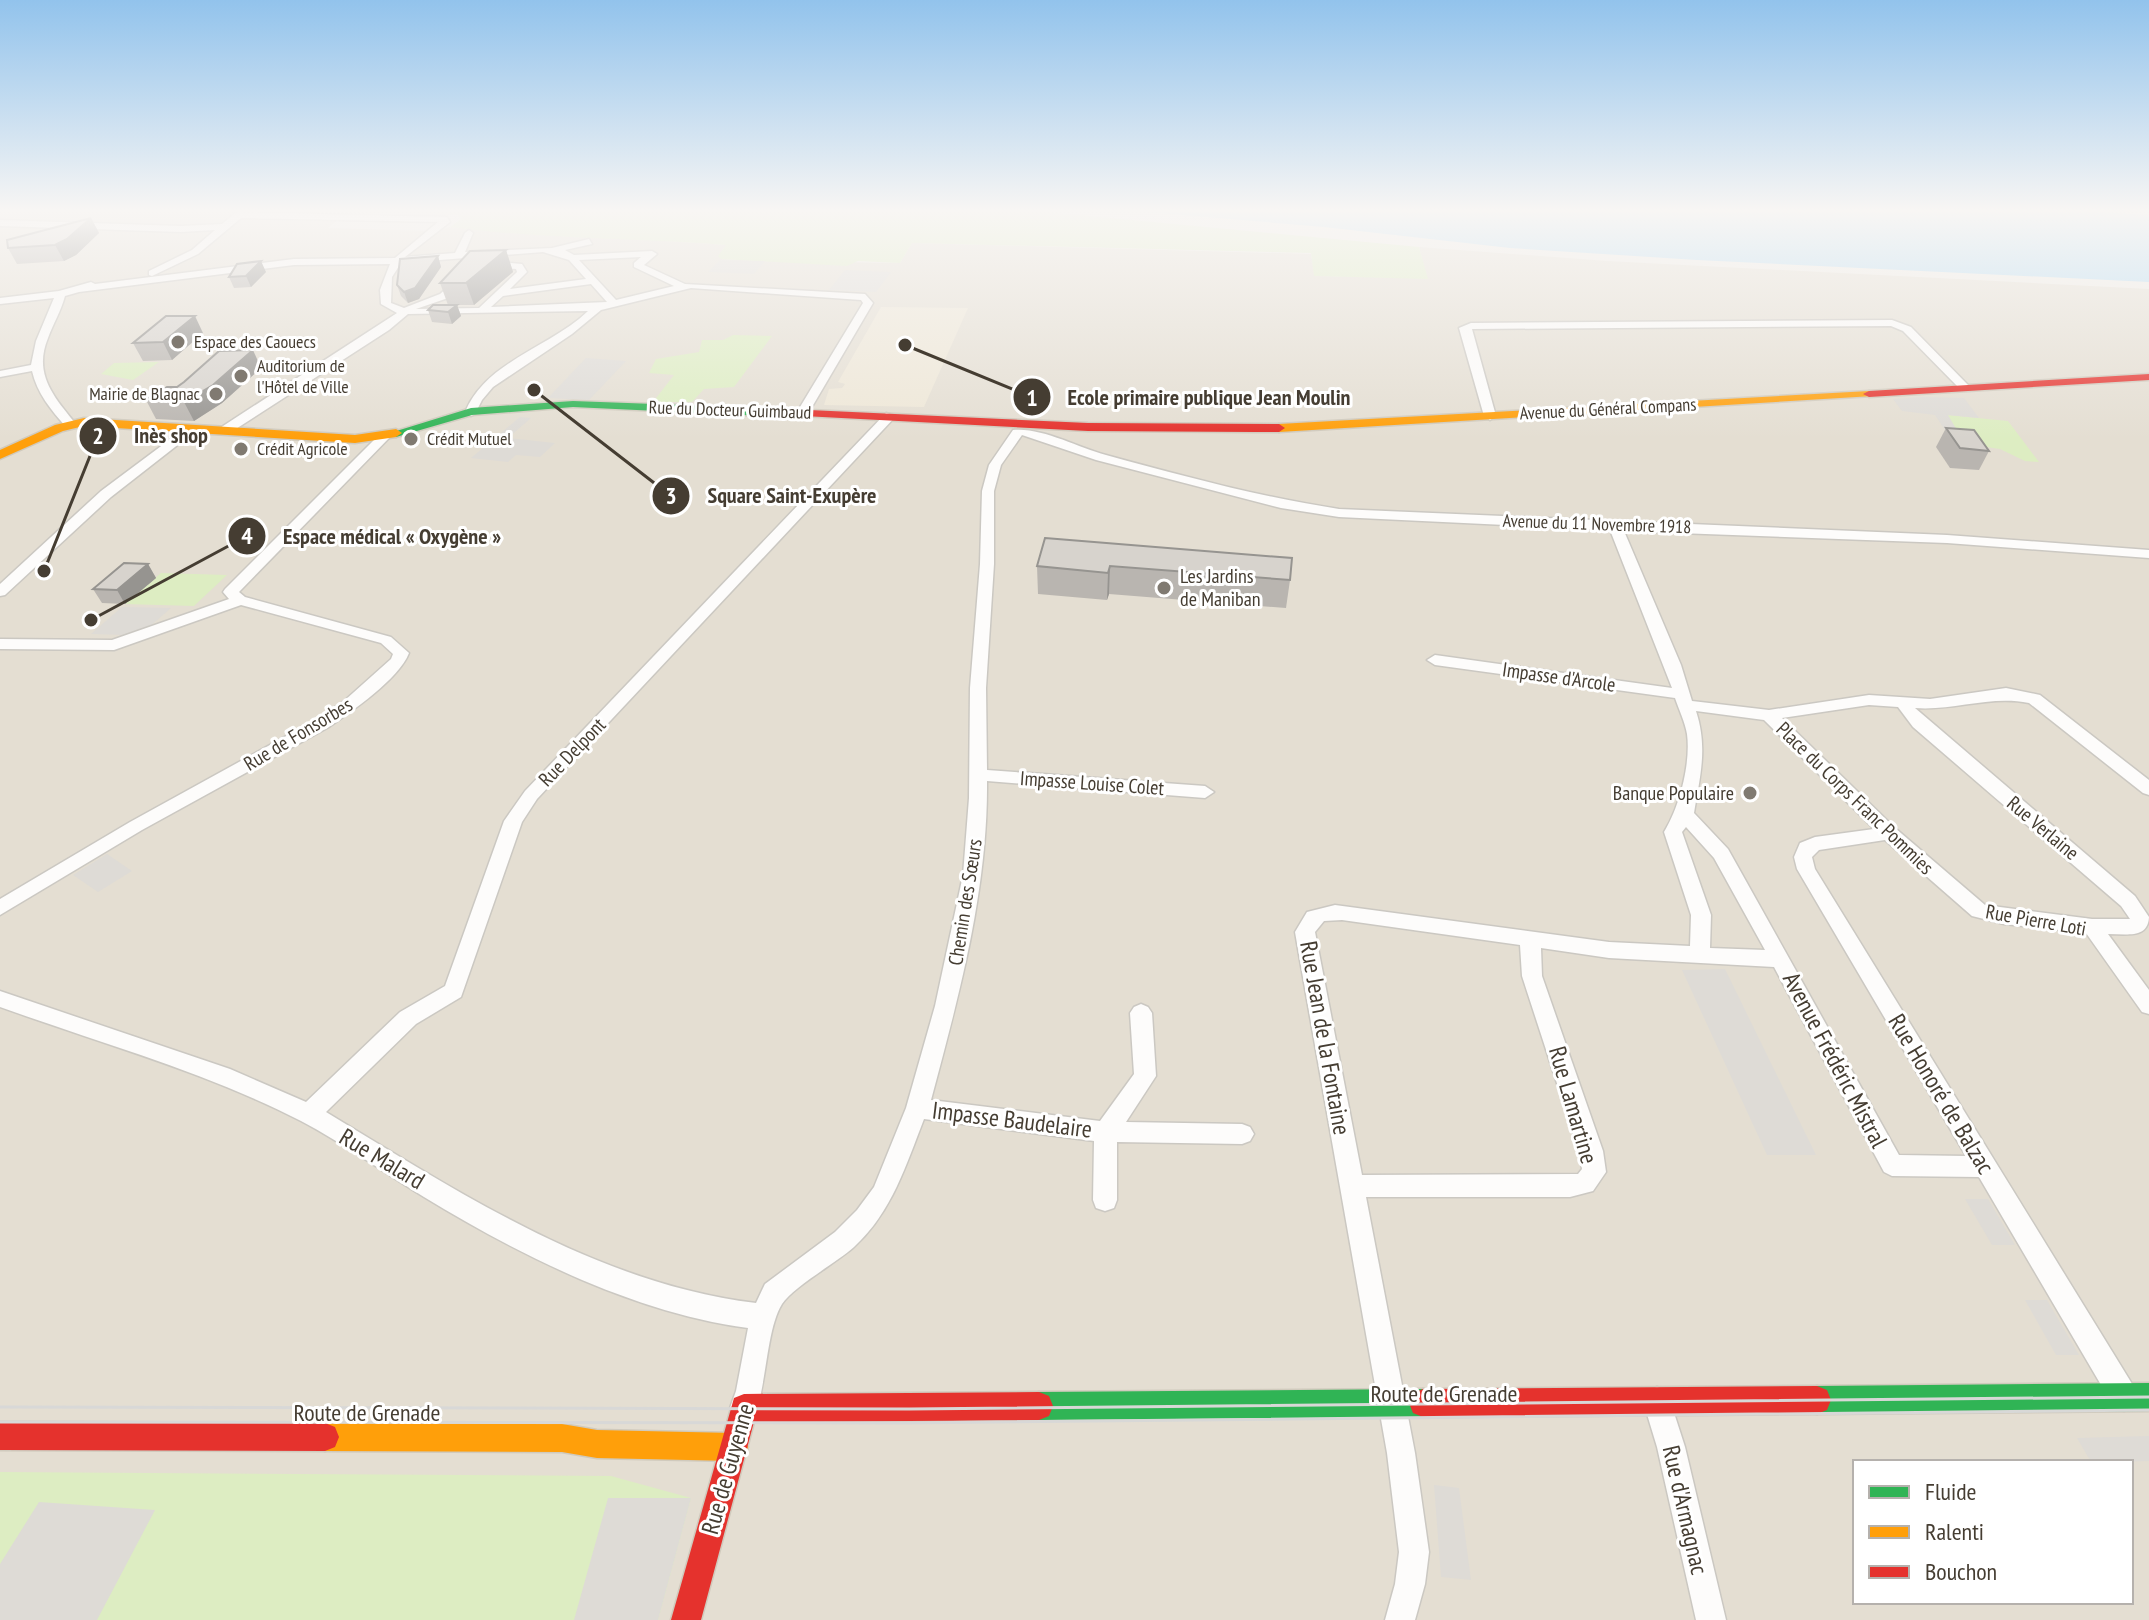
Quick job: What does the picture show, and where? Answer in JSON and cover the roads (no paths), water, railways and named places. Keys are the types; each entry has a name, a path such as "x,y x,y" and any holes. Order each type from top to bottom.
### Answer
{"main road":[{"name":"Avenue du Général Compans","path":"1031,430 1067,426 1240,429 2149,377"},
{"name":"Rue du Docteur Guimbaud","path":"70,424 97,422 228,429 343,439 385,436 471,412 589,404 890,416 989,422 1031,430"},
{"path":"0,455 70,424"},
{"name":"Route de Grenade","path":"742,1416 2138,1403"},
{"name":"Rue de Guyenne","path":"686,1620 742,1416"},
{"name":"Route de Grenade","path":"0,1436 562,1438 597,1444 734,1447"}],"street":[{"path":"0,301 92,288"},
{"path":"382,288 386,304 395,310 408,312 597,308 676,288"},
{"path":"228,429 408,312 411,307 448,293 453,288"},
{"path":"481,311 507,288"},
{"path":"501,293 543,288"},
{"path":"600,288 614,304"},
{"path":"716,288 853,294 867,298 868,303 803,412"},
{"path":"60,294 58,306 38,348 36,367 48,401 70,424"},
{"path":"471,412 475,402 515,365 587,319 597,308"},
{"path":"1490,416 1464,328 1471,326 1892,323 1907,329 1965,388"},
{"path":"0,374 36,367"},
{"name":"Rue Delpont","path":"309,1114 408,1018 454,991 513,821 531,795 890,416"},
{"path":"0,592 106,494 192,429"},
{"name":"Avenue du 11 Novembre 1918","path":"1031,430 1100,457 1281,504 1339,513 1877,534 2149,554"},
{"name":"Chemin des Sœurs","path":"763,1317 774,1293 844,1240 866,1218 883,1193 917,1108 946,1006 973,875 988,491 995,465 1031,430"},
{"path":"240,600 230,592 385,436"},
{"path":"1615,525 1685,699 1695,734 1685,814 1673,832 1701,915 1700,956"},
{"path":"0,644 114,645 240,600"},
{"name":"Rue de Fonsorbes","path":"0,908 136,826 323,723 350,705 398,661 401,653 386,640 240,600"},
{"name":"Impasse d'Arcole","path":"1435,660 1769,715 1869,700 1946,703 2006,693 2025,696 2149,789"},
{"name":"Rue Verlaine","path":"1905,702 1908,711 1919,723 2128,901 2141,920 2136,927 2092,926"},
{"name":"Place du Corps Franc Pommies","path":"1769,715 1889,833 1942,880"},
{"name":"Impasse Louise Colet","path":"978,775 1205,792"},
{"name":"Avenue Frédéric Mistral","path":"1685,814 1721,854 1736,877 1892,1165 1984,1167"},
{"name":"Rue Honoré de Balzac","path":"1889,833 1815,844 1807,848 1803,857 1806,869 1984,1167 2138,1403"},
{"path":"1680,853 1721,854"},
{"name":"Rue Pierre Loti","path":"1942,880 1979,911 2092,926 2149,1006"},
{"name":"Rue Jean de la Fontaine","path":"1400,1620 1410,1584 1414,1552 1394,1411 1305,932 1307,922 1316,915 1342,913 1609,950 1700,956"},
{"name":"Rue Lamartine","path":"1353,1186 1570,1186 1585,1183 1594,1172 1591,1151 1532,976 1530,939"},
{"name":"Avenue Frédéric Mistral","path":"1700,956 1780,959"},
{"name":"Rue Malard","path":"0,999 222,1076 309,1114 437,1192 580,1268 708,1310 763,1317"},
{"name":"Impasse Baudelaire","path":"1105,1200 1106,1132 1145,1076 1141,1013"},
{"name":"Impasse Baudelaire","path":"917,1108 1106,1132 1242,1134"},
{"name":"Rue de Guyenne","path":"742,1416 750,1391 763,1317"},
{"name":"Rue d'Armagnac","path":"1659,1409 1711,1620"}],"tram line":[{"path":"0,1407 909,1409 2149,1397"},
{"path":"0,1422 907,1423 2149,1410"}],"place":[{"name":"Espace des Caouecs","path":"178,342"},
{"name":"Ecole primaire publique Jean Moulin","path":"905,345"},
{"name":"Auditorium de l'Hôtel de Ville","path":"241,376"},
{"name":"Square Saint-Exupère","path":"534,390"},
{"name":"Mairie de Blagnac","path":"216,394"},
{"name":"Crédit Mutuel","path":"411,439"},
{"name":"Crédit Agricole","path":"241,449"},
{"name":"Inès shop","path":"44,571"},
{"name":"Les Jardins de Maniban","path":"1164,588"},
{"name":"Espace médical « Oxygène »","path":"91,620"},
{"name":"Banque Populaire","path":"1750,793"}]}
